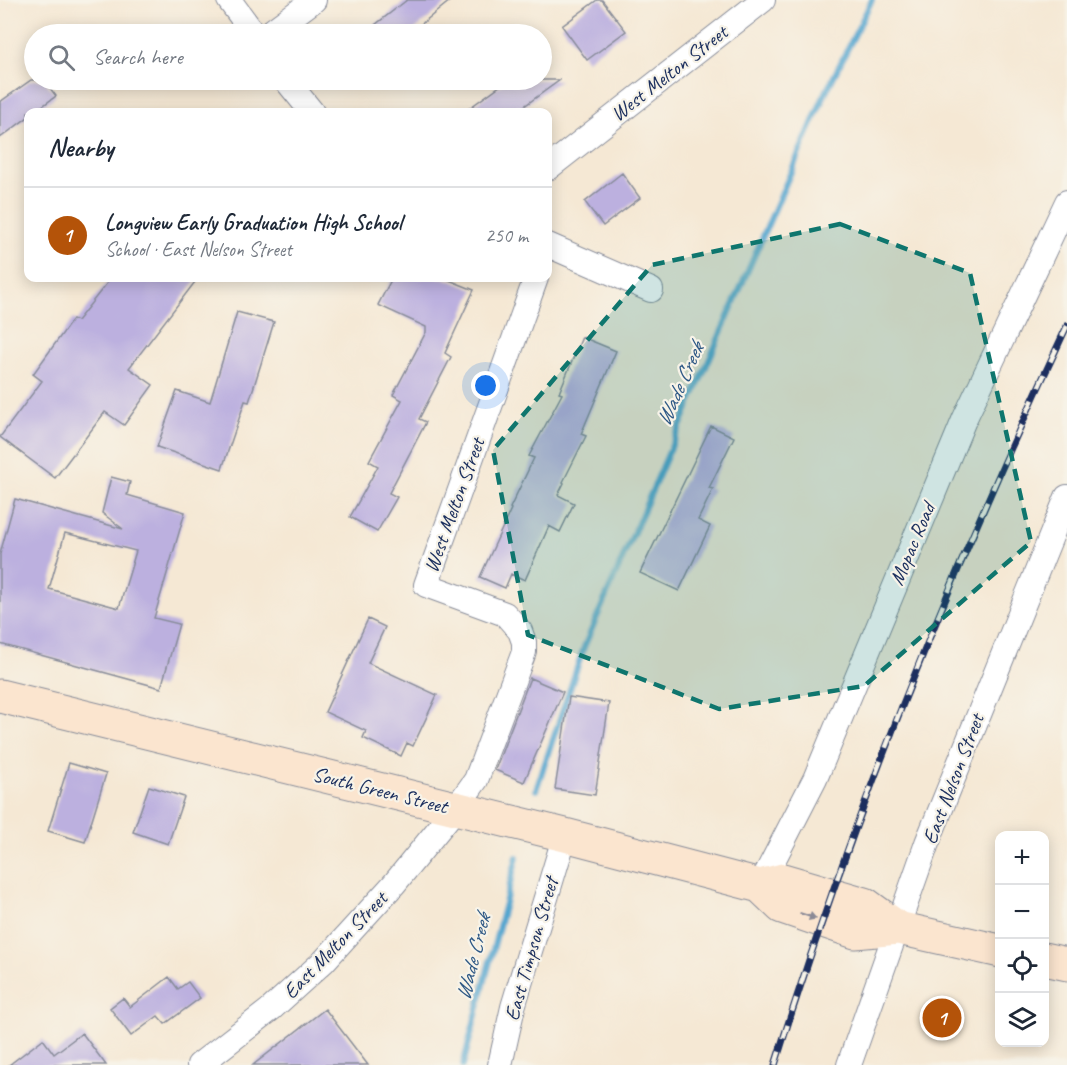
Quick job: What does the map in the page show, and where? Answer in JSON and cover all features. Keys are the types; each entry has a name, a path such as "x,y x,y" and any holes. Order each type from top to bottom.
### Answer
{"street":[{"path":"229,0 247,24"},
{"path":"282,24 315,0"},
{"name":"West Melton Street","path":"552,165 763,0"},
{"path":"294,90 309,108"},
{"name":"Mopac Road","path":"760,886 804,802 964,420 1067,202"},
{"path":"552,247 651,290"},
{"name":"West Melton Street","path":"456,808 476,780 524,652 524,642 516,624 505,614 426,585 535,282"},
{"name":"East Nelson Street","path":"849,1065 927,843 1061,527 1067,496"},
{"name":"South Green Street","path":"0,696 566,835 760,886 782,907 855,932 898,928 995,950"},
{"name":"East Melton Street","path":"199,1065 271,1009 324,961 387,892 456,808"},
{"name":"East Timpson Street","path":"500,1065 513,1007 566,835"},
{"path":"1049,960 1067,964"}],"highlighted area":[{"path":"840,224 970,273 1031,542 864,686 719,709 528,635 493,450 652,265"}],"building":[{"path":"407,0 451,0 421,24 376,24"},
{"path":"597,0 602,0 626,31 587,60 562,26"},
{"path":"552,80 560,80 552,86"},
{"path":"24,85 24,90 52,90 56,96 40,108 24,108 24,120 0,138 0,102"},
{"path":"494,90 546,90 522,108 470,108"},
{"path":"622,173 640,198 603,226 585,202"},
{"path":"108,282 195,282 129,368 153,385 124,425 105,412 55,478 0,437 42,381 33,374 73,319 77,321"},
{"path":"390,282 454,282 474,290 445,353 451,357 419,419 426,422 389,493 397,497 377,532 350,517 378,466 369,461 402,400 393,395 426,332 426,327 378,305"},
{"path":"237,312 274,322 249,402 245,401 222,469 157,447 177,391 210,402"},
{"path":"582,337 616,351 581,434 586,436 558,495 574,503 560,532 549,526 525,580 511,574 505,588 480,577 534,458 529,456 562,394 559,393"},
{"path":"711,426 734,437 709,488 713,489 698,520 710,526 679,591 640,573"},
{"path":"111,477 130,482 127,495 185,512 154,618 179,624 161,688 0,644 0,554 15,499 123,529 102,513","holes":["65,533 136,551 119,608 49,589"]},
{"path":"368,619 385,627 368,663 437,695 413,746 407,743 401,756 363,738 366,731 325,712"},
{"path":"530,678 563,692 524,782 495,770"},
{"path":"569,697 609,703 595,795 555,789"},
{"path":"69,763 106,774 85,842 48,831"},
{"path":"149,786 184,797 168,844 133,832"},
{"path":"169,977 178,989 188,982 200,998 165,1024 158,1016 131,1036 110,1008 123,998 130,1007"},
{"path":"325,1009 368,1065 253,1065"},
{"path":"82,1033 106,1065 9,1065 43,1039 54,1054"}],"waterway":[{"name":"Wade Creek","path":"536,790 584,647 824,96 872,0"},
{"name":"Wade Creek","path":"463,1065 517,857"}],"railway":[{"path":"775,1065 838,876 908,690 985,507 1067,326"}],"place":[{"name":"Longview Early Graduation High School","path":"942,1018"}]}
